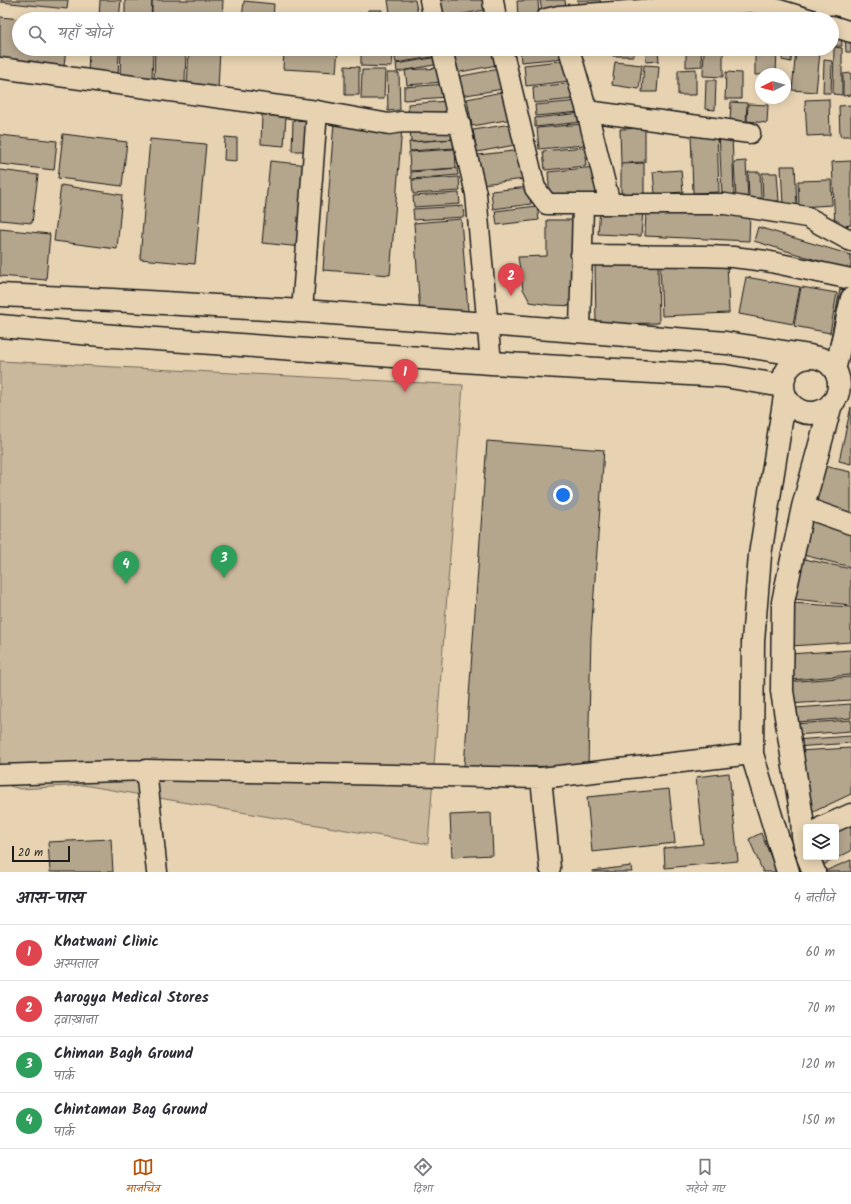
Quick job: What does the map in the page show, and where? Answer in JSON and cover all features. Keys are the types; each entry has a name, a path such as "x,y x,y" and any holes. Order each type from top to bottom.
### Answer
{"main road":[{"path":"0,295 302,311 580,331 726,343 810,356 825,360 841,375 838,392 831,404 803,507 783,602 782,691 804,824"},
{"path":"0,326 129,337 491,363 725,376 784,391 790,403 797,409 806,412 815,413 824,410 831,404"},
{"path":"788,872 752,754 753,641 760,555 784,391 784,377 787,369 794,362 810,356"},
{"path":"809,860 814,872"}],"street":[{"path":"430,0 433,12"},
{"path":"493,0 495,12"},
{"path":"629,12 752,2 786,12"},
{"path":"839,28 851,32"},
{"path":"444,56 476,194 491,363"},
{"path":"504,56 535,188 547,204 725,204 807,217 851,241"},
{"path":"571,56 587,111 610,204"},
{"path":"0,68 317,111 389,124 402,122 460,123"},
{"path":"302,311 317,111"},
{"path":"587,111 750,133"},
{"path":"580,331 583,204"},
{"path":"581,255 733,257 766,261 851,279"},
{"path":"841,375 851,298"},
{"path":"803,507 851,524"},
{"path":"0,775 146,770 541,778 752,754"},
{"path":"146,770 157,872"},
{"path":"541,778 550,868"},
{"path":"833,824 851,814"}],"shaded area":[{"path":"0,361 463,385 428,844 83,785 20,789 0,783"}],"building":[{"path":"1,0 68,0 67,9 1,2"},
{"path":"100,0 121,0 120,12 99,12"},
{"path":"125,0 152,0 151,12 125,12"},
{"path":"152,0 223,0 222,12 152,12"},
{"path":"388,0 415,0 418,12 390,12"},
{"path":"438,0 483,0 485,10 474,12 441,12"},
{"path":"538,0 539,12 518,12 517,1"},
{"path":"540,0 565,0 566,10 542,12"},
{"path":"577,0 600,0 602,5 581,12"},
{"path":"244,1 274,4 273,12 243,12"},
{"path":"368,10 382,10 382,12 368,12"},
{"path":"0,17 12,18 12,56 65,56 64,66 0,58"},
{"path":"839,31 841,31 842,46 839,46"},
{"path":"845,36 851,36 851,52 846,52"},
{"path":"839,48 842,48 842,95 833,94 834,56 839,56"},
{"path":"89,56 119,56 118,78 88,76"},
{"path":"121,56 153,56 152,80 120,78"},
{"path":"155,56 186,56 185,83 154,82"},
{"path":"189,56 220,56 218,89 187,87"},
{"path":"284,56 337,56 336,72 283,69"},
{"path":"361,56 393,56 392,67 361,66"},
{"path":"394,56 438,56 396,63"},
{"path":"452,56 495,56 497,65 455,73"},
{"path":"521,56 564,56 564,58 521,62"},
{"path":"646,56 659,56 659,61 646,62"},
{"path":"686,56 701,56 702,66 686,67"},
{"path":"704,56 723,56 723,77 703,76"},
{"path":"755,56 777,56 776,68 755,68"},
{"path":"782,56 791,56 791,62 782,60"},
{"path":"795,56 820,56 816,92 792,90"},
{"path":"438,57 439,64 397,72 396,64"},
{"path":"568,60 570,81 526,86 524,65"},
{"path":"824,60 832,61 831,93 823,93"},
{"path":"615,62 642,65 639,89 612,85"},
{"path":"644,65 659,66 657,92 642,92"},
{"path":"345,66 359,67 359,95 345,95"},
{"path":"442,68 443,82 407,85 405,70"},
{"path":"499,69 503,89 460,96 456,77"},
{"path":"696,69 696,95 678,95 678,70"},
{"path":"362,70 385,70 384,99 361,99"},
{"path":"726,72 741,73 741,99 725,99"},
{"path":"387,73 399,73 400,110 388,111"},
{"path":"851,73 851,95 843,96 843,74"},
{"path":"706,80 716,80 715,110 705,109"},
{"path":"574,83 575,99 534,103 533,87"},
{"path":"448,84 448,97 404,100 404,87"},
{"path":"507,91 512,119 472,126 467,99"},
{"path":"829,99 830,135 807,136 805,100"},
{"path":"448,101 450,118 409,121 408,104"},
{"path":"579,101 580,112 536,116 535,105"},
{"path":"731,102 747,103 746,124 730,123"},
{"path":"748,104 768,105 767,123 747,121"},
{"path":"851,105 851,136 840,136 839,106"},
{"path":"581,113 582,122 535,127 535,118"},
{"path":"262,114 286,116 284,146 261,144"},
{"path":"293,120 310,121 310,151 292,151"},
{"path":"334,122 402,127 390,275 323,270"},
{"path":"511,124 515,145 477,152 473,130"},
{"path":"582,124 584,145 539,149 537,128"},
{"path":"454,126 454,139 411,142 410,129"},
{"path":"645,128 645,162 621,163 620,129"},
{"path":"691,131 717,131 719,192 693,193"},
{"path":"719,131 732,131 734,196 722,196"},
{"path":"63,134 127,142 122,186 58,178"},
{"path":"0,135 57,141 54,170 0,164"},
{"path":"225,137 237,138 237,161 224,160"},
{"path":"150,139 206,144 195,264 140,259"},
{"path":"453,139 454,148 410,151 409,142"},
{"path":"584,147 586,166 545,170 543,151"},
{"path":"455,149 456,168 410,171 409,152"},
{"path":"522,150 525,179 482,184 478,155"},
{"path":"270,161 309,165 302,247 262,243"},
{"path":"746,161 748,198 736,199 734,162"},
{"path":"851,161 851,225 835,227 832,162"},
{"path":"644,163 644,195 621,195 621,164"},
{"path":"781,166 795,166 797,206 783,206"},
{"path":"594,167 596,193 550,198 548,172"},
{"path":"457,168 458,175 411,179 411,172"},
{"path":"0,170 38,175 32,223 0,220"},
{"path":"681,170 683,192 655,194 653,172"},
{"path":"748,172 760,172 761,198 749,199"},
{"path":"762,173 777,173 779,201 763,202"},
{"path":"459,177 460,191 413,194 412,180"},
{"path":"831,180 832,205 799,207 798,181"},
{"path":"61,185 122,195 117,249 54,241"},
{"path":"529,187 531,204 493,209 491,191"},
{"path":"459,193 460,204 414,207 413,196"},
{"path":"463,206 464,217 414,220 413,209"},
{"path":"537,206 539,220 497,225 495,211"},
{"path":"600,208 643,211 641,236 598,234"},
{"path":"646,209 750,213 749,241 645,236"},
{"path":"461,219 468,311 420,314 414,223"},
{"path":"547,220 574,220 576,306 550,305 530,302 523,289 518,257 547,256"},
{"path":"758,227 851,255 851,265 849,270 754,241"},
{"path":"0,229 50,234 46,280 0,276"},
{"path":"727,261 729,313 662,316 660,264"},
{"path":"658,263 659,323 596,324 595,264"},
{"path":"746,277 800,287 793,324 739,314"},
{"path":"801,287 837,293 830,333 794,326"},
{"path":"840,289 849,291 839,345 830,343"},
{"path":"851,407 851,464 839,461"},
{"path":"487,441 604,450 591,636 588,766 464,767"},
{"path":"824,466 851,472 851,515 813,503"},
{"path":"803,519 851,531 851,567 795,553"},
{"path":"800,558 851,569 851,605 794,599"},
{"path":"792,603 851,607 851,642 791,646"},
{"path":"851,650 851,675 791,680 789,654"},
{"path":"851,677 851,700 788,704 786,682"},
{"path":"851,704 851,718 797,722 796,708"},
{"path":"851,720 851,731 795,735 794,724"},
{"path":"851,736 851,743 795,747 794,740"},
{"path":"851,748 851,794 811,813 797,751"},
{"path":"729,773 738,861 665,868 664,848 703,844 696,777"},
{"path":"669,789 675,843 592,852 587,797"},
{"path":"491,813 493,855 452,857 450,815"},
{"path":"851,824 851,851 839,857 839,830"},
{"path":"761,833 777,872 763,872 749,839"},
{"path":"111,839 113,872 50,872 48,842"},
{"path":"820,860 833,860 823,865"},
{"path":"851,860 851,872 825,871"},
{"path":"631,866 632,872 592,872 592,871"}],"place":[{"name":"Aarogya Medical Stores","path":"511,296"},
{"name":"Khatwani Clinic","path":"405,392"},
{"name":"Chiman Bagh Ground","path":"224,578"},
{"name":"Chintaman Bag Ground","path":"126,584"}]}
